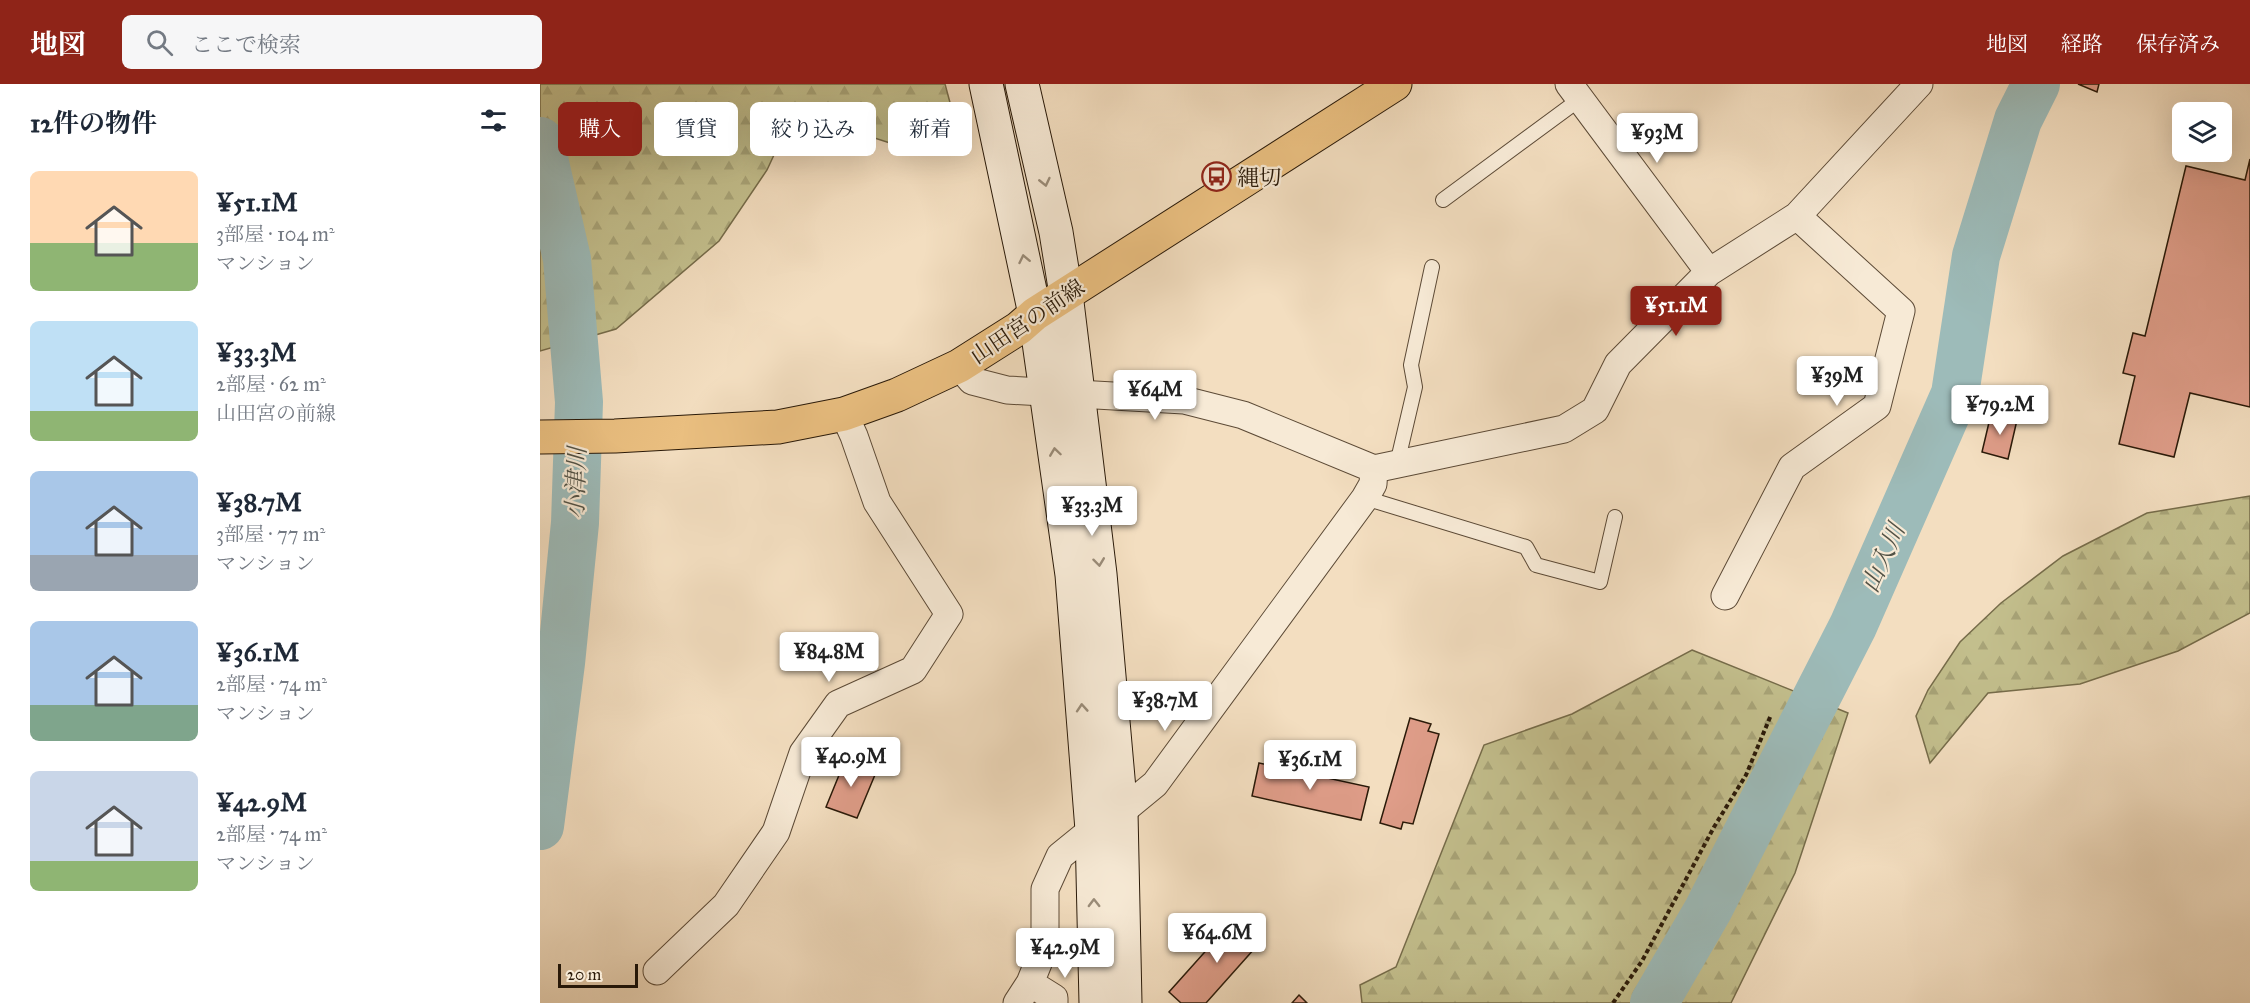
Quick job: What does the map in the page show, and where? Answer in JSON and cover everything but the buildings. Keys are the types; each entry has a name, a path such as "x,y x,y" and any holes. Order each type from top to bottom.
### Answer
{"main road":[{"name":"山田宮の前線","path":"541,437 615,436 778,427 844,414 897,395 959,366 1035,314 1395,84"}],"street":[{"path":"986,84 1035,314 1062,394 1100,574 1121,812 1125,1003"},
{"path":"1022,84 1056,232 1066,294 1062,394 1072,575 1092,830 1096,1003"},
{"path":"959,366 972,381 1007,390 1184,400 1243,415 1386,467 1564,429 1595,410 1618,364 1709,272 1797,216 1918,84"},
{"path":"1575,92 1709,272"},
{"path":"1725,596 1792,467 1877,406 1901,311 1797,216"},
{"path":"657,971 726,905 776,832 803,753 838,704 913,670 949,614 877,502 844,414"},
{"path":"1054,1003 1054,998 1023,993 1045,946 1045,889 1060,856 1155,784 1386,467"}],"lane":[{"path":"1443,200 1575,92"},
{"path":"1386,467 1415,387 1411,366 1432,267"},
{"path":"1365,498 1526,547 1536,565 1600,582 1615,517"}],"path":[{"path":"1613,1003 1642,961 1714,827 1746,775 1771,715"}],"green space":[{"path":"540,84 945,84 950,102 888,102 888,142 876,139 876,102 750,102 750,156 774,156 767,170 719,241 616,329 540,351"},
{"path":"2250,496 2250,613 2178,651 2080,684 1988,693 1930,763 1916,716 1928,690 1960,642 2001,603 2063,556 2147,513"},
{"path":"1692,650 1848,713 1795,873 1731,1003 1362,1003 1360,985 1396,967 1484,745 1572,714"}],"waterway":[{"name":"山入川","path":"1654,1003 1708,910 1853,626 1955,394 1976,256 2018,120 2036,84"},
{"name":"小津川","path":"540,141 567,259 579,402 575,523 561,663 540,826"}],"place":[{"name":"縄切","path":"1216,177"}]}
